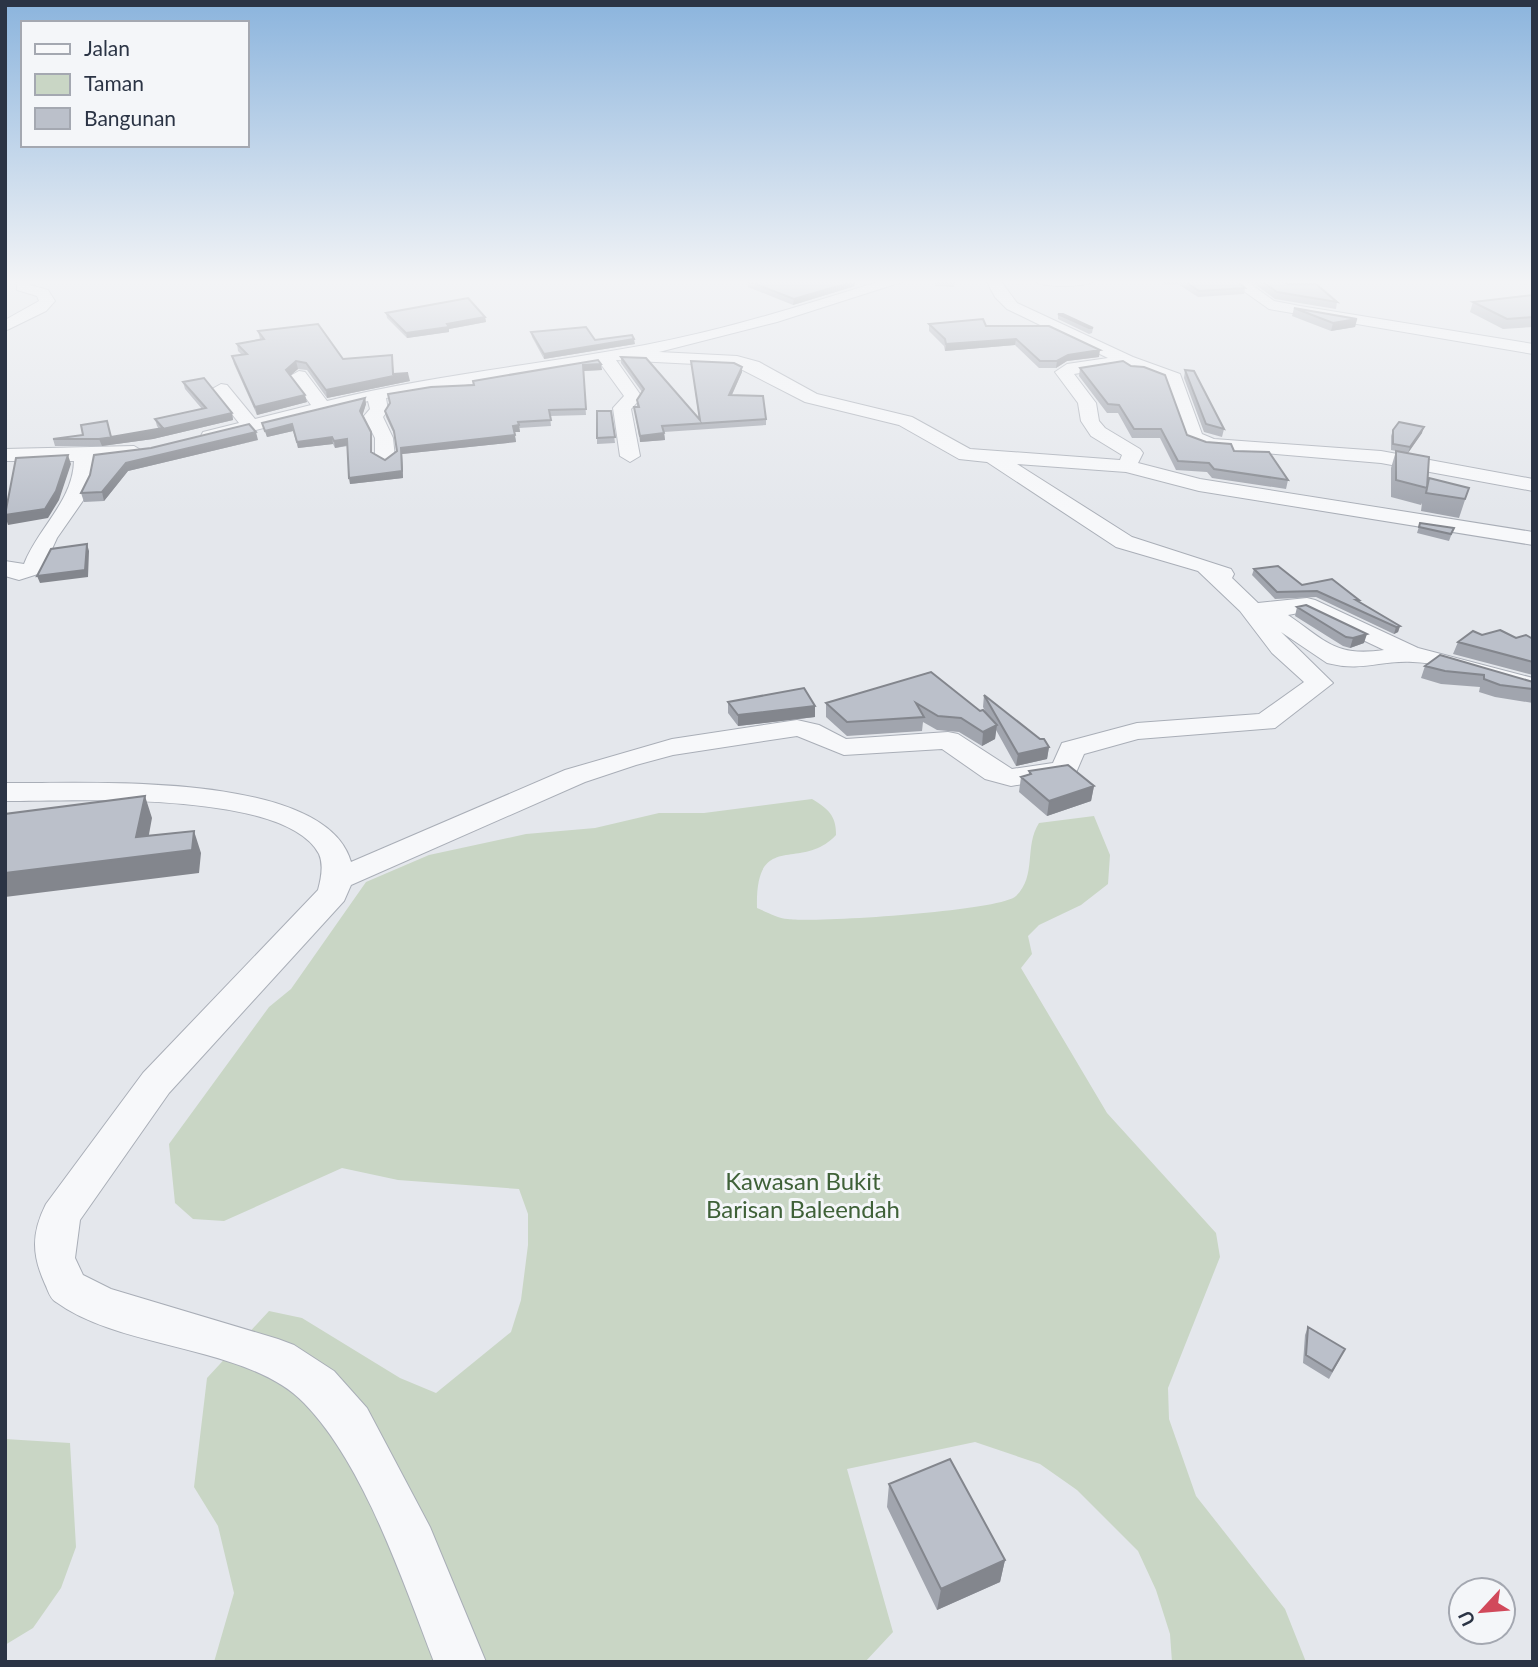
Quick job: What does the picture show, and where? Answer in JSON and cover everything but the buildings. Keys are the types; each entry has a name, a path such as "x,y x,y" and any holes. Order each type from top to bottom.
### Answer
{"street":[{"path":"188,441 376,394 602,358"},
{"path":"614,358 633,397 622,408 629,456"},
{"path":"657,358 737,361 752,366 811,398 895,417 953,450 993,459 1127,466 1199,485 1533,539"},
{"path":"1121,358 1174,378 1191,432 1195,438 1211,444 1381,457 1533,485"},
{"path":"1127,466 1133,453 1098,432 1090,421 1087,403 1064,372 1073,368 1128,361"},
{"path":"299,376 321,406"},
{"path":"221,389 251,426"},
{"path":"376,394 379,410 373,416 384,438 385,458"},
{"path":"5,455 84,456 153,449"},
{"path":"5,568 19,573 33,568 46,539 74,504 82,488 84,456"},
{"path":"993,459 1023,475 1124,542 1206,566 1240,587 1265,611 1336,657 1359,661 1412,654"},
{"path":"338,879 575,776 672,747 797,728 811,729 833,744 844,747 948,740 995,773 1018,779 1065,769 1072,749 1126,733 1270,721 1320,683 1281,648 1248,606 1206,566"},
{"path":"1265,611 1307,605 1412,654 1437,658 1533,686"},
{"path":"5,792 191,794 251,806 316,834 330,847 336,859 338,879 333,894 156,1083 60,1216 54,1258 68,1288 100,1305 278,1359 318,1386 351,1423 401,1520 460,1662"}],"green space":[{"name":"Kawasan Bukit Barisan Baleendah","path":"812,799 830,813 836,835 822,846 772,860 764,868 758,883 757,908 788,919 944,911 1003,901 1016,896 1022,888 1029,870 1032,841 1039,823 1094,816 1110,855 1108,884 1081,905 1039,925 1028,936 1032,954 1021,968 1107,1113 1216,1233 1220,1257 1168,1388 1169,1419 1196,1496 1285,1609 1306,1662 1172,1662 1170,1634 1156,1590 1138,1551 1077,1490 1040,1464 975,1442 847,1469 893,1632 865,1662 214,1662 234,1593 218,1526 194,1487 207,1378 269,1311 302,1318 400,1378 436,1393 511,1332 521,1300 528,1245 528,1214 519,1189 398,1180 342,1168 224,1221 193,1219 175,1203 169,1144 269,1007 291,989 366,882 429,855 526,834 595,828 659,813 704,813"},
{"path":"5,1439 70,1443 76,1547 61,1588 33,1628 5,1645"}]}
